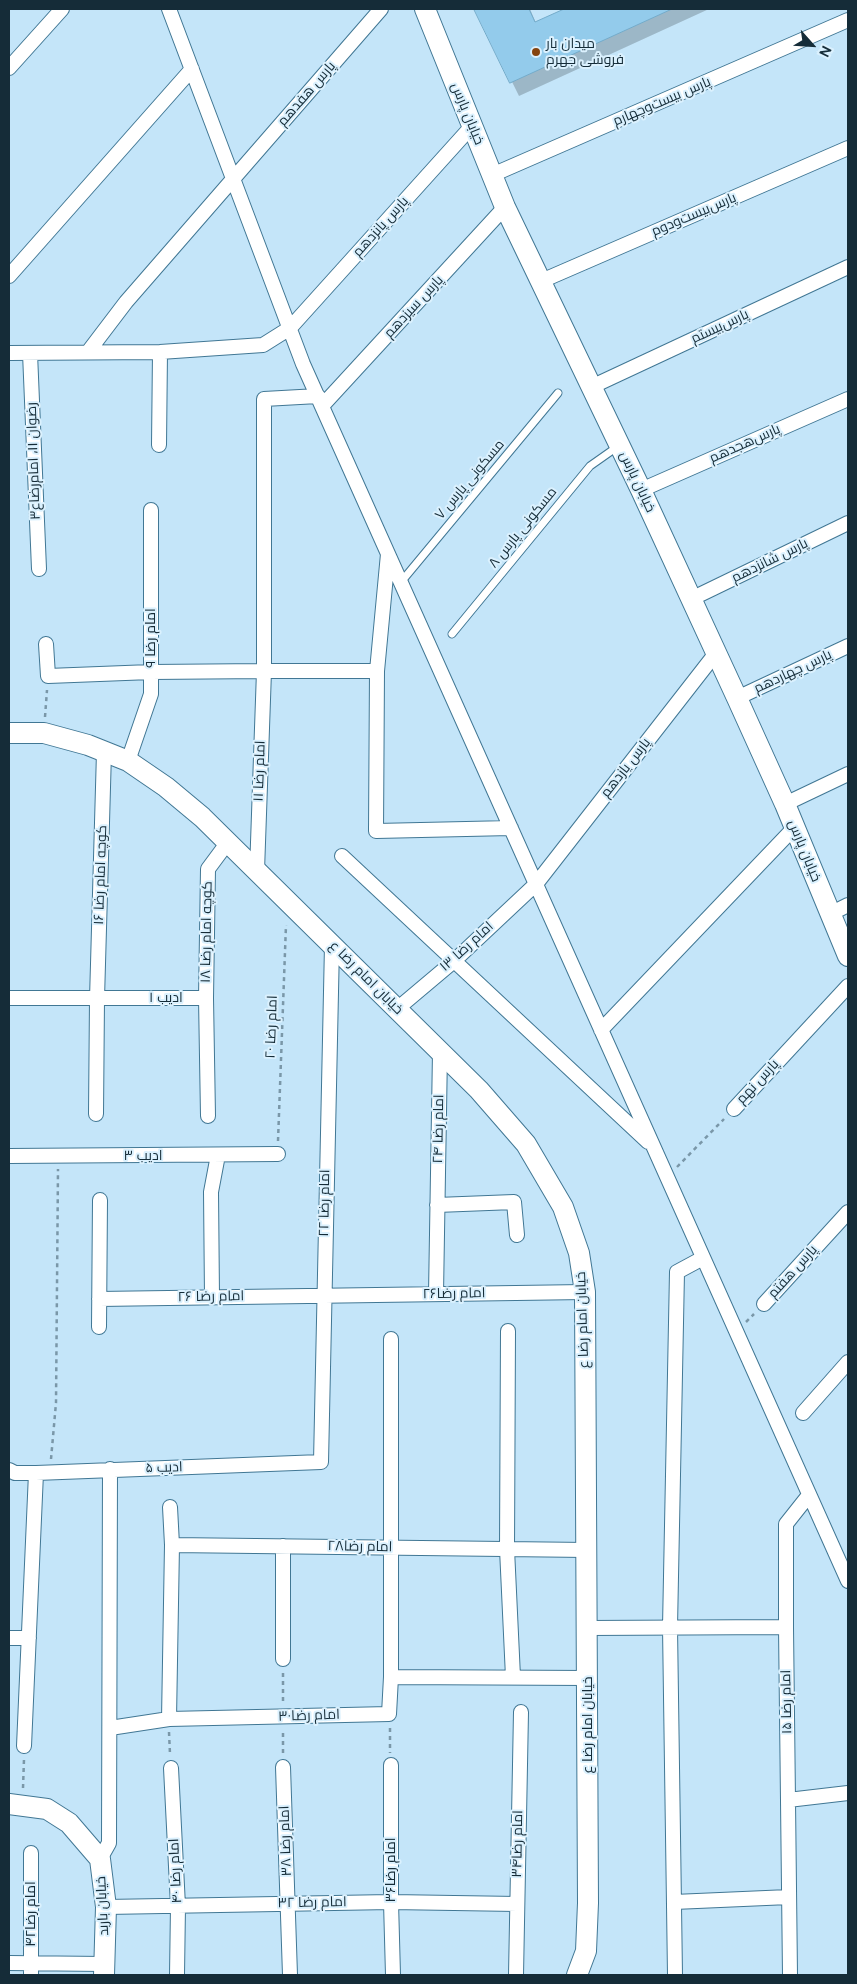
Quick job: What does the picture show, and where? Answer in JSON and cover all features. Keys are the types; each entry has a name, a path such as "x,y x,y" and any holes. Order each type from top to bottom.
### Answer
{"main road":[{"name":"خیابان پارس","path":"425,9 505,208 539,282 620,445 737,698 785,804 848,956"},
{"name":"خیابان امام رضا ع","path":"9,733 44,733 88,745 128,761 166,787 202,816 479,1090 526,1144 563,1206 579,1253 585,1292 588,1902 586,1951 577,1975"},
{"name":"خیابان باربد","path":"15,1804 47,1809 69,1823 100,1859 106,1907 104,1970"}],"street":[{"path":"9,68 62,9"},
{"path":"169,9 290,328 320,401 848,1581"},
{"name":"پارس‌ هفدهم","path":"88,352 126,302 381,9"},
{"name":"پارس بیست‌وچهارم","path":"492,175 848,20"},
{"path":"9,276 192,69"},
{"name":"پارس‌ پانزدهم","path":"9,353 160,352 263,345 290,328 472,126"},
{"name":"پارس‌بیست‌و‌دوم","path":"539,282 848,148"},
{"name":"پارس‌ سیزدهم","path":"320,401 505,208"},
{"name":"پارس‌بیستم","path":"591,387 848,267"},
{"path":"159,445 160,352"},
{"name":"رضوان ۱۱، امام‌رضا‌ع‌۳","path":"30,353 38,569"},
{"name":"پارس‌‌هجدهم","path":"641,490 848,398"},
{"name":"امام رضا ۱۱","path":"257,871 264,671 264,399 320,401"},
{"name":"امام رضا ۹","path":"128,761 151,694 151,510"},
{"name":"پارس‌‌ شانزدهم","path":"691,599 848,523"},
{"path":"388,553 377,670 376,831 511,828"},
{"path":"46,644 48,676 151,672 377,670"},
{"name":"پارس‌‌ چهاردهم","path":"737,698 848,646"},
{"name":"پارس‌‌ یازدهم","path":"536,884 716,653"},
{"name":"کوچه امام رضا ۱۶","path":"96,1114 97,998 104,752"},
{"path":"785,804 848,774"},
{"path":"601,1030 794,828"},
{"name":"کوچه امام رضا ۱۸","path":"206,998 208,869 228,842"},
{"path":"342,856 654,1147"},
{"name":"امام رضا ۱۳","path":"397,1009 454,961 536,884"},
{"path":"830,914 848,905"},
{"name":"امام رضا ۲۲","path":"320,1462 332,945"},
{"name":"پارس‌‌ نهم","path":"734,1109 848,986"},
{"name":"ادیب ۱","path":"9,998 206,998"},
{"path":"206,998 208,1116"},
{"name":"امام رضا ۲۴","path":"436,1294 440,1052"},
{"name":"ادیب ۳","path":"9,1156 278,1154"},
{"path":"212,1297 211,1192 218,1155"},
{"path":"99,1327 100,1200"},
{"path":"437,1205 514,1202 517,1235"},
{"name":"پارس‌‌ هفتم","path":"764,1304 848,1212"},
{"path":"675,1975 670,1627 677,1272 703,1258"},
{"name":"امام رضا۲۶","path":"323,1295 585,1292"},
{"name":"امام رضا ۲۶","path":"99,1299 323,1295"},
{"path":"508,1331 507,1549 513,1678"},
{"path":"389,1714 391,1339"},
{"path":"803,1413 848,1362"},
{"name":"ادیب ۵","path":"11,1473 320,1462"},
{"path":"100,1859 109,1843 110,1469"},
{"path":"24,1746 36,1473"},
{"name":"۱۵ امام رضا","path":"790,1975 786,1524 809,1495"},
{"path":"169,1719 172,1545 170,1507"},
{"name":"امام رضا۲۸","path":"172,1545 587,1550"},
{"path":"283,1546 284,1659"},
{"path":"587,1628 786,1627"},
{"path":"9,1638 29,1638"},
{"path":"390,1677 588,1678"},
{"name":"امام رضا۳۴","path":"516,1975 521,1712"},
{"name":"امام رضا۳۰","path":"110,1728 169,1719 389,1714"},
{"name":"امام رضا۳۶","path":"391,1765 393,1975"},
{"name":"امام رضا ۳۸","path":"283,1767 290,1975"},
{"name":"امام رضا ۴۰","path":"171,1768 178,1906 176,1975"},
{"path":"788,1800 848,1793"},
{"name":"امام رضا۴۲","path":"31,1970 32,1852"},
{"path":"674,1902 789,1897"},
{"name":"امام رضا ۳۲","path":"106,1907 391,1902 517,1904"},
{"path":"9,1963 31,1970 104,1970"}],"lane":[{"name":"مسکونی ‌پارس ۷","path":"401,582 558,393"},
{"name":"مسکونی پارس ۸","path":"452,634 590,466 620,445"}],"path":[{"path":"44,733 48,676"},
{"name":"امام رضا ۲۰","path":"278,1154 287,900"},
{"name":"پارس‌‌ نهم","path":"667,1177 734,1109"},
{"path":"36,1473 51,1460 56,1403 58,1156"},
{"name":"پارس‌‌ هفتم","path":"736,1332 764,1304"},
{"path":"389,1714 391,1765"},
{"path":"169,1719 171,1768"},
{"path":"15,1804 24,1746"}],"building":[{"name":"میدان بار فروشی جهرم","path":"474,9 529,9 535,22 564,9 672,9 510,83"}],"place":[{"name":"میدان بار فروشی جهرم","path":"536,52"}]}
